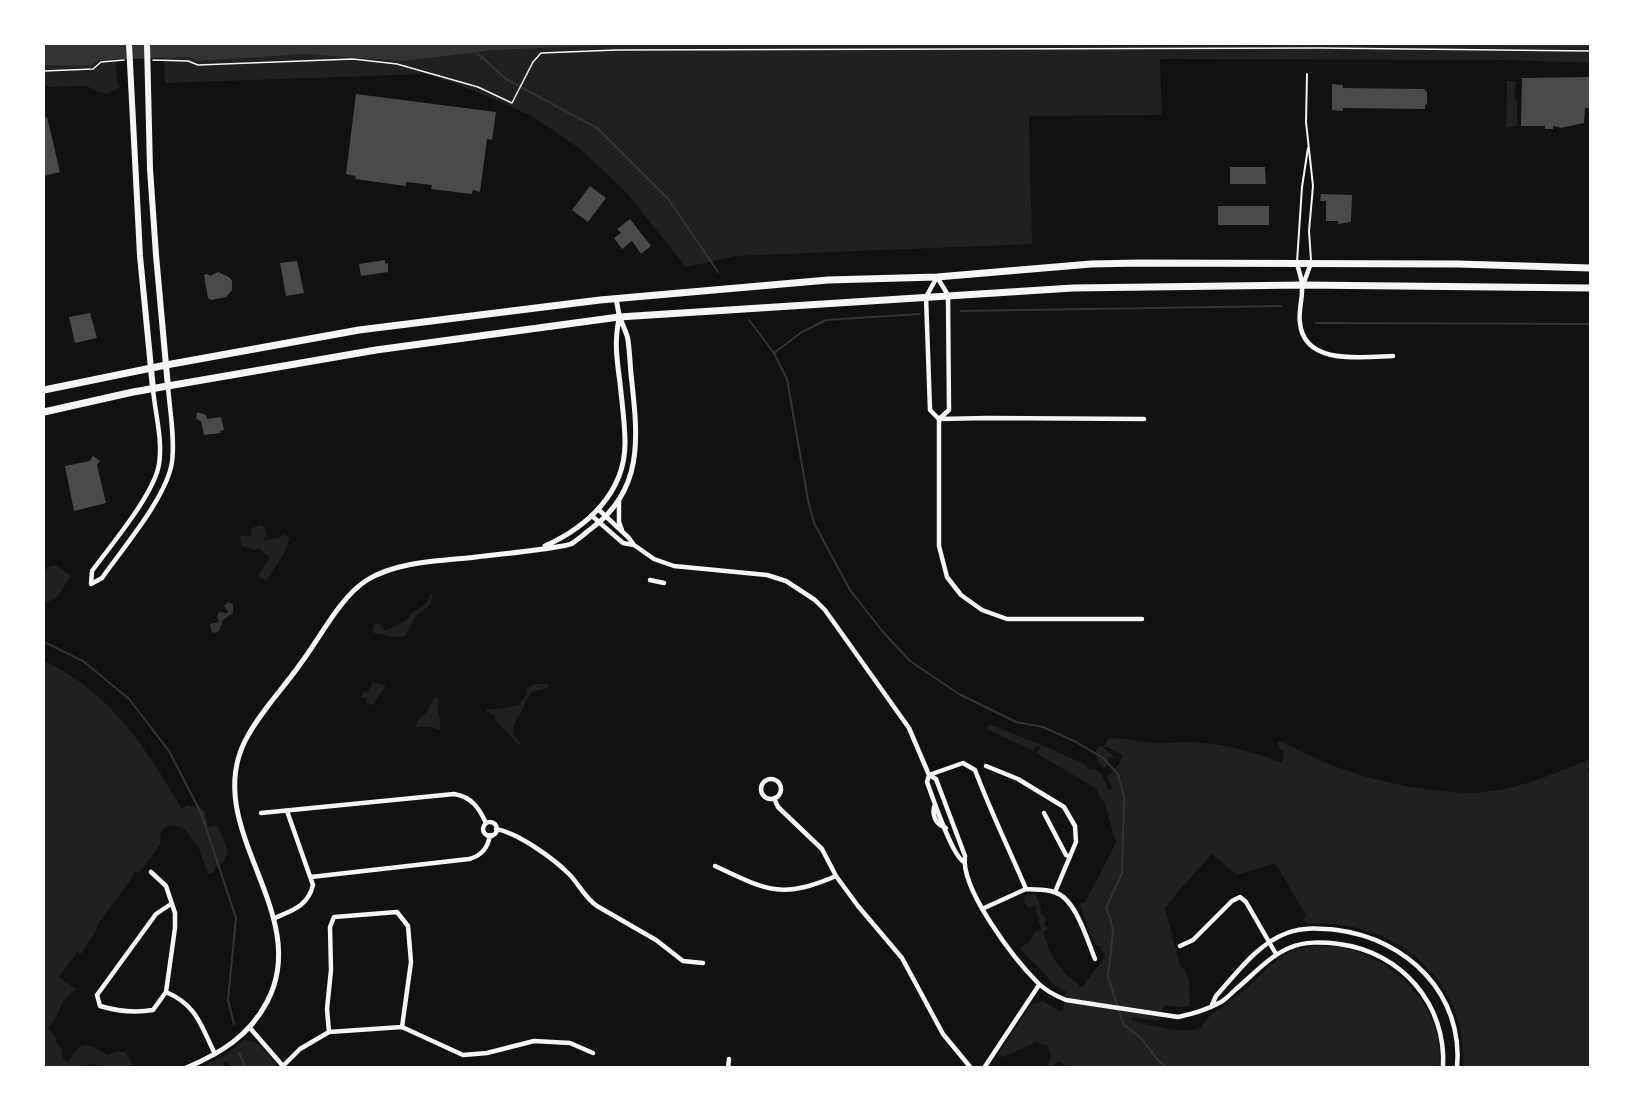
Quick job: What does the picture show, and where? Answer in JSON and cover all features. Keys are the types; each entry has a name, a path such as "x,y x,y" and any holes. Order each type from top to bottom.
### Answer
{"highway":[{"path":"44,390 359,330 616,300 828,280 937,277 1091,264 1458,264 1590,268"},
{"path":"44,412 153,389 376,350 619,317 1073,288 1303,285 1590,288"}],"main road":[{"path":"129,44 140,256 153,389"},
{"path":"147,44 149,137 156,255 168,387"}],"street":[{"path":"1297,263 1303,285"},
{"path":"1311,263 1303,285 1300,323 1303,337 1312,347 1327,355 1394,356"},
{"path":"939,419 949,410 948,295 937,277 926,297 930,410 939,419 939,546 947,577 961,595 982,610 1007,619 1142,619"},
{"path":"186,1068 235,1042 250,1028 271,994 275,979 279,948 275,918 257,873 235,802 236,765 245,741 349,596 366,581 388,571 433,561 537,550 570,544 606,516 620,498 632,471 637,444 628,336 619,317 616,300"},
{"path":"537,550 565,537 592,516 613,490 622,469 625,445 615,338 619,317"},
{"path":"153,389 160,463 155,479 144,499 92,571 90,584 102,578 165,484 171,464 173,438 168,387"},
{"path":"939,419 1144,419"},
{"path":"160,463 171,464"},
{"path":"620,498 619,522 623,533"},
{"path":"598,509 634,545 654,559 674,566 767,575 786,581 815,600 909,728 929,775 936,779 982,909 1006,947 1039,985 1052,994 1066,1000 1178,1017 1193,1014 1221,1002 1276,954 1301,944 1329,943 1370,952 1397,966 1420,989 1433,1011 1443,1042 1443,1068"},
{"path":"592,516 623,543 634,545"},
{"path":"650,580 664,583"},
{"path":"929,775 963,763 975,770 1026,889"},
{"path":"986,766 1018,779 1064,807 1075,826 1076,842 1055,892"},
{"path":"929,775 927,782 935,803 958,859 964,862"},
{"path":"769,779 780,784 781,791 774,798 765,797 762,792 762,785 769,779"},
{"path":"261,813 454,794 467,798 477,806 486,823 483,831 490,836"},
{"path":"774,798 778,807 822,849 836,876 858,906 902,958 943,1034 971,1068"},
{"path":"275,918 303,904 312,892 313,885 287,812"},
{"path":"1044,813 1066,855 1070,858"},
{"path":"486,823 493,823 496,829 511,833 561,867 588,900 656,940 682,961 703,963"},
{"path":"311,877 475,858 486,848 490,836 496,829"},
{"path":"715,866 760,886 780,891 796,890 836,876"},
{"path":"151,872 166,886 175,913 166,992 153,1010 140,1012 111,1010 100,1006 97,995 156,915 171,904"},
{"path":"982,909 1026,889 1055,892 1065,896 1075,910 1095,959"},
{"path":"1180,946 1193,940 1232,901 1239,897 1246,902 1276,954"},
{"path":"329,1032 327,1009 331,970 330,927 334,916 398,912 408,926 411,962 402,1027"},
{"path":"1212,1005 1216,996 1254,954 1270,942 1299,929 1321,928 1352,932 1375,939 1408,957 1429,976 1440,990 1448,1008 1458,1050 1457,1068"},
{"path":"984,1068 1039,985"},
{"path":"166,992 182,999 194,1012 215,1054"},
{"path":"250,1028 284,1067 300,1049 329,1032 402,1027 463,1055 488,1053 534,1041 570,1043 593,1053"},
{"path":"728,1068 729,1059"}],"lane":[{"path":"1307,74 1306,122 1313,186 1309,231 1311,263"},
{"path":"1297,263 1302,188 1309,145"}],"path":[{"path":"149,60 188,61 198,65 353,59 397,64 478,87 512,103 530,68 541,53 648,48 1320,48 1590,51"},
{"path":"44,70 93,69 101,62 130,60"}],"shaded area":[{"path":"44,44 115,44 117,81 120,87 108,94 87,86 44,87"},
{"path":"44,44 633,44 495,50 402,61 305,54 197,61 189,57 99,60 90,66 44,65"},
{"path":"163,44 1590,44 1590,63 1507,60 1160,59 1162,115 1029,116 1032,244 736,256 686,267 627,193 579,148 533,117 508,105 427,74 165,83"},
{"path":"1279,44 1590,44 1590,46 1585,46"},
{"path":"1507,81 1516,81 1514,99 1517,101 1517,126 1506,128"},
{"path":"260,525 264,527 267,535 262,540 278,538 285,534 290,538 284,554 266,581 258,576 270,557 258,548 255,550 242,546 240,536 251,536 252,528"},
{"path":"56,565 71,576 57,597 44,604 44,574 47,567"},
{"path":"430,594 433,594 430,605 416,616 405,636 394,637 374,633 372,630 375,623 382,625 386,630 404,622 425,604"},
{"path":"228,602 233,604 233,613 223,620 219,631 214,633 211,631 210,624 219,622 217,616 219,612 227,613 224,606"},
{"path":"44,661 68,674 108,706 140,743 182,809 188,805 205,811 208,827 218,825 228,851 224,862 215,867 214,872 208,874 198,846 183,828 172,825 165,827 161,833 160,845 139,873 135,871 97,925 97,929 81,954 77,952 59,977 76,989 63,1001 48,1029 57,1038 55,1041 62,1051 61,1058 68,1062 77,1050 85,1045 108,1055 125,1052 133,1067 102,1067 91,1064 82,1067 44,1067"},
{"path":"373,682 386,686 371,706 365,700 368,698 361,698 363,693 369,691"},
{"path":"534,684 548,684 548,688 531,692 516,721 513,734 521,743 519,745 496,721 494,715 486,709 519,705 527,694 526,689"},
{"path":"436,696 439,700 438,710 441,723 439,730 432,727 416,727 418,721"},
{"path":"989,724 1049,748 1084,764 1090,770 1093,768 1101,774 1109,790 1112,788 1107,777 1120,763 1122,755 1107,747 1103,748 1114,758 1109,757 1107,766 1104,768 1098,763 1096,751 1098,747 1105,745 1108,739 1221,745 1258,754 1282,763 1284,751 1277,743 1281,741 1319,760 1359,775 1422,789 1464,793 1512,787 1590,759 1590,767 1586,770 1590,773 1590,1067 1463,1067 1462,1035 1453,1007 1439,982 1420,960 1396,943 1369,931 1339,925 1308,924 1303,920 1306,915 1275,863 1237,875 1212,854 1165,908 1180,967 1184,968 1189,981 1190,1006 1166,1005 1159,1021 1132,1017 1132,1021 1177,1030 1202,1027 1210,1016 1287,953 1319,946 1346,949 1372,958 1396,973 1415,992 1430,1015 1438,1040 1439,1067 1069,1068 1059,1061 1052,1067 1047,1067 1050,1062 1048,1046 1036,1042 1003,1057 999,1056 998,1054 1031,1005 1043,1001 1060,1012 1063,1011 1066,991 1052,983 1020,948 1030,941 1035,932 1041,930 1035,905 1029,908 1024,902 1025,895 1035,894 1042,910 1040,912 1046,919 1044,926 1047,930 1043,931 1052,954 1066,974 1079,984 1078,987 1082,987 1105,957 1100,946 1092,940 1080,904 1085,902 1116,843 1104,801 1100,799 1097,789 1036,753 1040,747 1037,745 1033,751 987,729"},
{"path":"244,1040 259,1046 278,1067 230,1067 225,1061 224,1067 201,1067 227,1054"}],"building":[{"path":"1590,77 1590,108 1585,108 1584,123 1560,128 1553,126 1553,129 1545,129 1545,126 1521,126 1522,78"},
{"path":"1332,84 1343,85 1343,88 1425,89 1427,105 1425,104 1425,109 1343,108 1343,111 1332,110"},
{"path":"356,94 496,112 492,140 487,139 480,192 473,190 472,194 431,189 432,185 406,182 406,186 355,179 356,176 346,174"},
{"path":"47,117 60,172 44,176 44,118"},
{"path":"1230,167 1265,167 1266,184 1230,184"},
{"path":"590,186 606,198 588,222 572,210"},
{"path":"1321,194 1352,195 1351,222 1338,224 1338,221 1326,221 1326,201 1320,201"},
{"path":"1218,206 1269,206 1269,225 1218,225"},
{"path":"630,219 651,246 641,254 632,241 622,249 614,238 621,233 617,229"},
{"path":"385,260 385,264 388,263 388,272 361,276 359,264"},
{"path":"297,261 304,293 286,296 280,263"},
{"path":"218,272 229,277 232,281 232,290 226,297 211,300 208,298 204,275 210,276"},
{"path":"90,313 97,338 75,343 69,317"},
{"path":"197,412 206,415 207,419 221,417 224,430 220,431 221,433 204,435 201,421 196,419"},
{"path":"93,456 100,461 97,465 106,503 74,511 65,466 90,461"}],"waterway":[{"path":"476,52 506,79 597,128 669,200 718,272"},
{"path":"961,311 1281,306"},
{"path":"774,353 802,332 826,320 920,314"},
{"path":"749,320 774,353 787,379 814,523 850,590 883,632 910,661 959,694 1016,722 1043,727 1076,742 1103,758 1118,774 1124,797 1122,873 1106,908 1113,933 1108,977 1124,1025 1141,1038 1167,1068"},
{"path":"1316,323 1590,324"},
{"path":"44,642 83,661 129,699 169,751 201,813 236,918 228,1000 234,1024"},
{"path":"239,1053 246,1068"}]}
